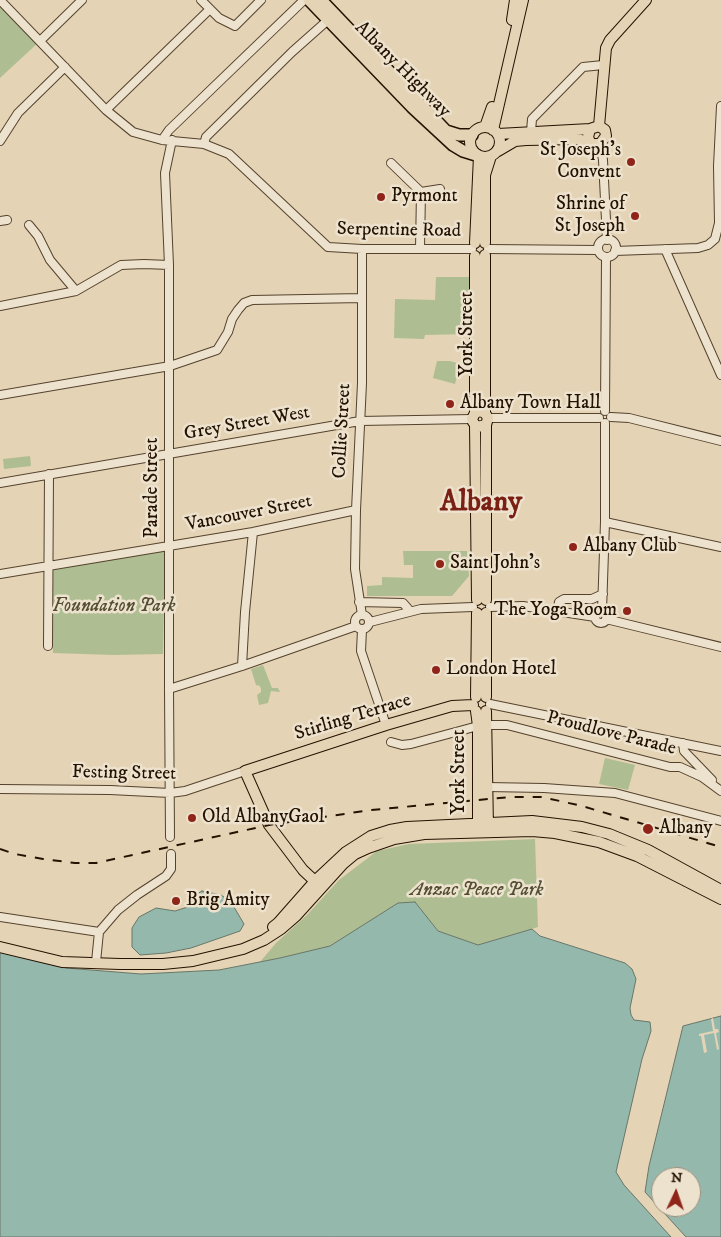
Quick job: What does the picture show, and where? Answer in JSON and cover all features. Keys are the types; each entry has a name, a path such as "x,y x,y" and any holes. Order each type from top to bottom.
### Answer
{"highway":[{"name":"Albany Highway","path":"309,0 331,17 446,131 459,135 472,135"},
{"name":"Albany Highway","path":"321,0 331,17 412,107 453,145 463,151 478,155"}],"main road":[{"path":"492,130 522,0 516,0 492,106 492,130 500,145 494,153"},
{"path":"595,143 588,134 594,128 606,48 610,40 646,0"},
{"path":"594,128 604,130 606,136 605,140 595,143 578,139 526,140 515,142 485,157 478,155 470,146 472,135 477,130 492,130 531,132 594,128"},
{"name":"York Street","path":"480,249 485,175 494,153"},
{"name":"York Street","path":"478,155 483,827"},
{"name":"Stirling Terrace","path":"246,771 386,725 452,706 481,704"},
{"path":"246,771 270,825 303,870 318,884"},
{"path":"0,947 62,962 163,964 193,961 216,956 249,942 278,923 318,884 346,852 371,836 390,830 464,820 484,804 495,819 557,823 609,834 648,850 707,886 721,899"},
{"path":"318,884 355,854 380,843 405,836 483,827 506,821"},
{"path":"420,827 483,827 532,831 555,833 599,842 721,890"}],"street":[{"name":"Serpentine Road","path":"0,0 106,110 133,132 162,140 204,144 229,154 328,247 362,249 598,250"},
{"path":"40,41 82,0"},
{"path":"201,0 219,18 235,26 261,0"},
{"path":"162,140 170,130 304,0"},
{"path":"106,110 210,9"},
{"path":"204,144 206,137 292,52 331,17"},
{"path":"531,132 532,119 583,67 603,65"},
{"path":"0,142 18,113 65,67"},
{"path":"615,251 698,248 708,246 715,239 718,232 718,166 721,106"},
{"name":"Parade Street","path":"170,837 168,689 170,366 169,265 165,173 172,140"},
{"path":"595,143 603,160 607,240"},
{"path":"392,163 421,192 420,248"},
{"path":"421,192 440,189"},
{"path":"29,226 38,236 50,260 76,291"},
{"path":"607,240 615,244 615,251 612,256 606,257 601,255 598,250 599,244 607,240"},
{"name":"Collie Street","path":"362,249 362,382 355,569 362,615"},
{"path":"665,249 721,375"},
{"path":"606,257 608,414"},
{"path":"0,306 76,291 121,265 169,265"},
{"path":"0,395 170,366 217,350 228,332 232,319 244,303 252,300 362,298"},
{"path":"606,619 606,615 602,611 605,522 602,420 600,414 629,418 721,441"},
{"name":"Grey Street West","path":"0,483 360,421 480,419 602,420"},
{"path":"48,646 49,474"},
{"name":"Vancouver Street","path":"0,574 253,532 356,510"},
{"path":"605,522 721,547"},
{"path":"242,666 253,532"},
{"path":"557,612 559,602 564,599 592,599 603,594"},
{"path":"359,602 403,603 410,611"},
{"path":"168,689 368,626 370,622 410,611 428,608 523,606 595,617"},
{"path":"595,617 597,612 602,611"},
{"path":"370,622 366,616 362,615 356,618 361,651 386,725"},
{"path":"595,617 596,621 600,623 606,619"},
{"path":"606,619 721,647"},
{"name":"Stirling Terrace","path":"481,704 721,751"},
{"name":"Proudlove Parade","path":"391,742 402,745 411,744 482,725 507,725 670,767 680,767 702,777 720,791"},
{"path":"682,743 684,751 720,791"},
{"name":"Festing Street","path":"0,790 110,790 170,793 185,791 246,771"},
{"path":"482,787 544,788 615,793 721,821"},
{"path":"96,962 99,932 118,910 166,876 171,869 170,854"},
{"path":"0,917 99,932"}],"green space":[{"path":"0,0 40,41 0,78"},
{"path":"436,277 469,277 469,334 425,335 424,339 394,338 395,299 435,300"},
{"path":"437,361 450,361 460,364 455,384 433,378"},
{"path":"30,456 31,466 4,469 3,459"},
{"name":"Foundation Park","path":"165,548 163,654 53,653 52,569"},
{"path":"403,551 467,551 469,576 452,596 367,596 367,586 382,585 382,577 413,578 413,565 404,565"},
{"path":"263,665 272,688 278,688 280,692 271,691 268,703 259,705 257,695 261,692 261,689 260,686 256,685 251,669"},
{"path":"605,758 635,765 628,790 599,784"},
{"name":"Anzac Peace Park","path":"535,839 538,927 478,945 438,931 415,902 398,903 330,946 260,962 276,943 307,915 339,880 377,851 409,844"}],"water":[{"path":"202,891 221,895 231,902 244,924 240,931 191,948 166,953 140,955 132,947 132,928 139,917 156,908 175,911 194,905 197,894"},
{"path":"415,902 438,931 478,945 532,929 540,936 625,963 632,969 636,979 630,1008 631,1015 634,1020 650,1022 651,1031 642,1059 616,1172 624,1185 651,1217 671,1237 0,1237 0,949 66,968 141,974 219,970 330,946 398,903"},
{"path":"721,1016 721,1237 686,1237 668,1217 701,1217 701,1167 651,1167 651,1199 645,1192 649,1166 683,1026"}],"pier":[{"path":"713,1018 715,1029 718,1029 719,1032 716,1033 719,1049 717,1050 714,1033 704,1035 707,1052 704,1053 699,1034 713,1031 711,1019"}],"railway":[{"path":"0,849 43,859 75,863 96,863 269,825 371,810 510,797 542,797 582,806 721,847"}],"place":[{"name":"St Joseph's Convent","path":"631,162"},
{"name":"Pyrmont","path":"381,197"},
{"name":"Shrine of St Joseph","path":"635,216"},
{"name":"Albany Town Hall","path":"450,404"},
{"name":"Albany Club","path":"573,547"},
{"name":"Saint John’s","path":"440,564"},
{"name":"The Yoga Room","path":"627,611"},
{"name":"London Hotel","path":"436,670"},
{"name":"Old AlbanyGaol","path":"192,818"},
{"name":"Albany","path":"648,829"},
{"name":"Brig Amity","path":"176,901"}],"district":[{"name":"Albany","path":"481,504"}]}
